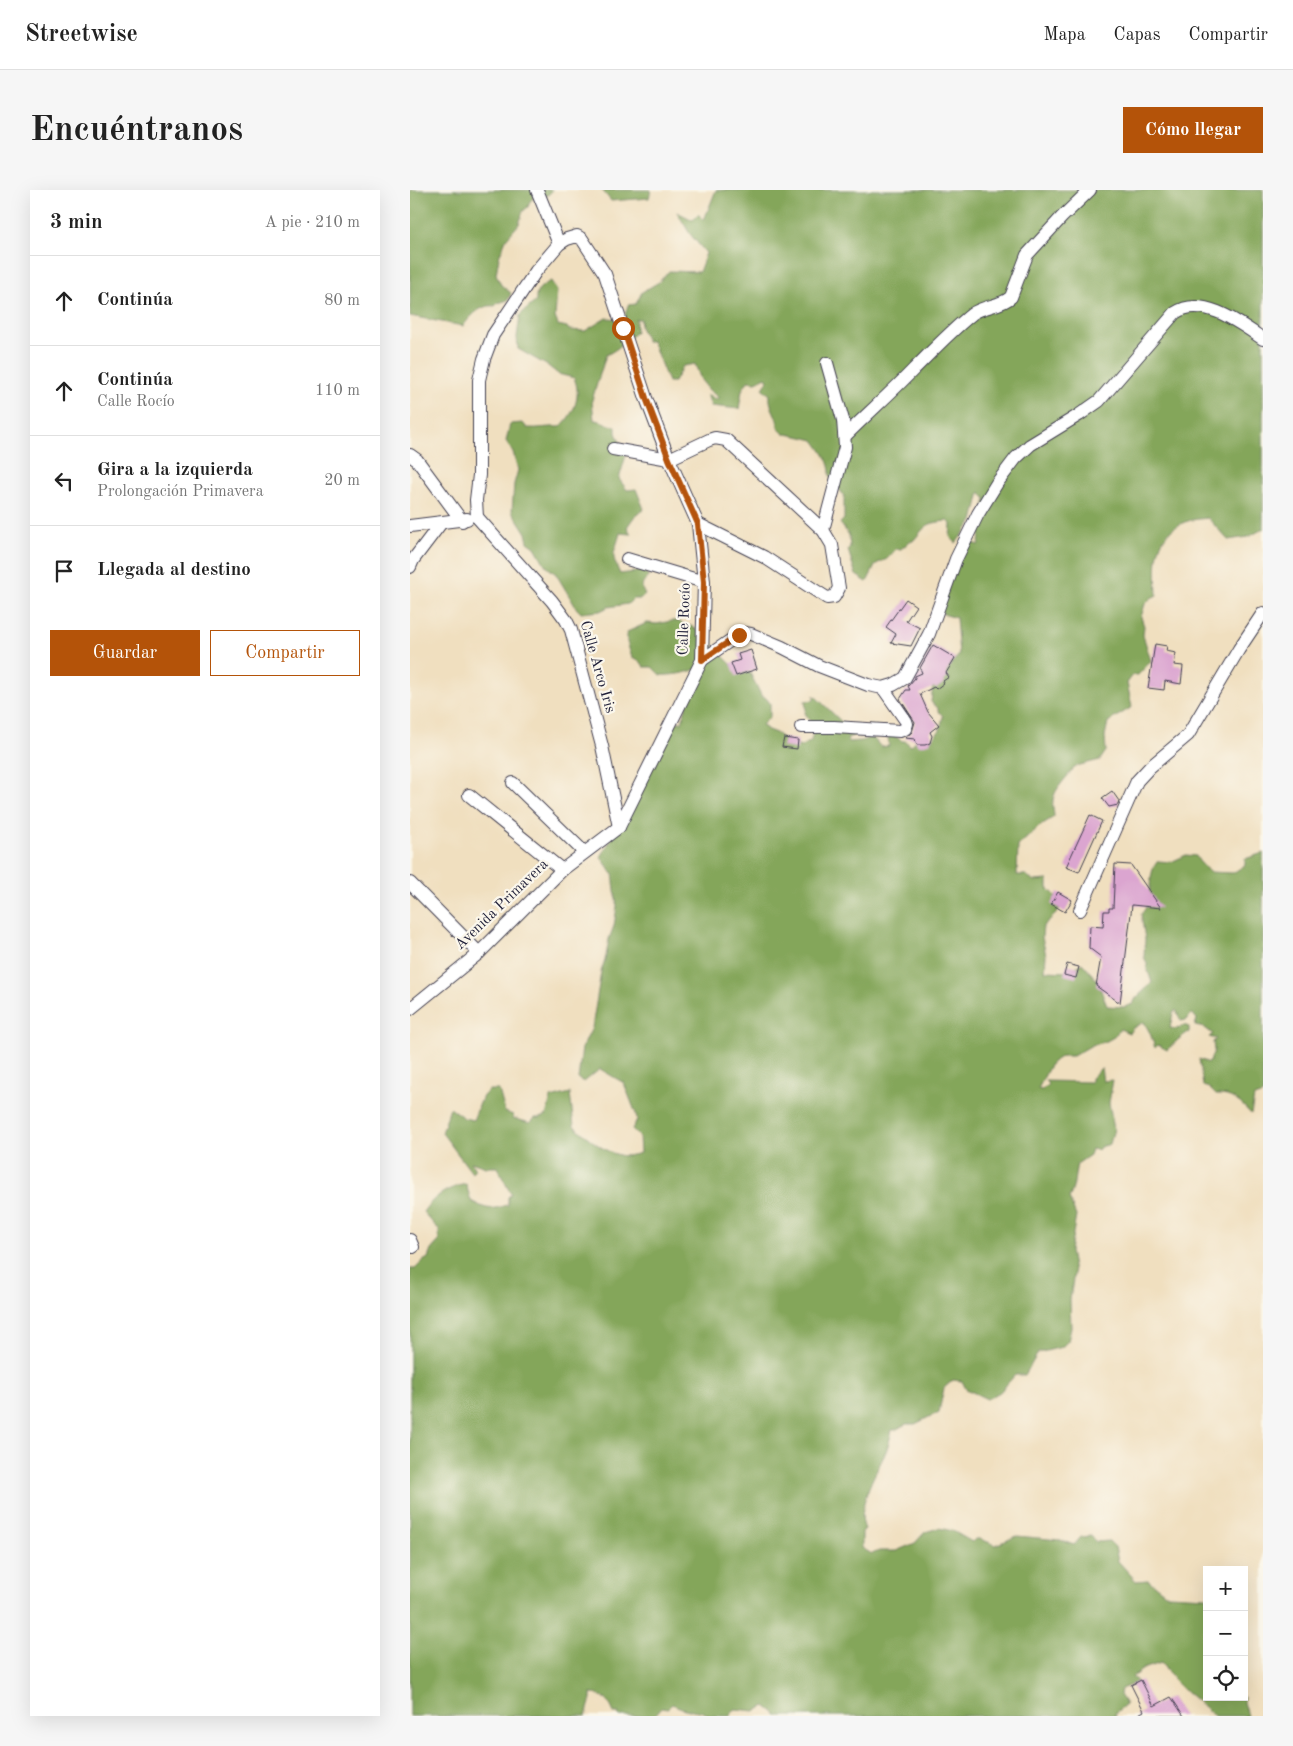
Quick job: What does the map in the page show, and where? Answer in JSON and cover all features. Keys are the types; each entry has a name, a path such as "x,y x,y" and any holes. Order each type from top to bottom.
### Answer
{"street":[{"path":"410,526 462,521 477,517 476,500 480,475 479,380 484,359 493,335 502,321 536,271 559,244 537,190"},
{"path":"845,436 964,320 981,308 1004,302 1011,298 1027,255 1090,190"},
{"name":"Calle Rocío","path":"559,244 572,236 582,239 605,274 646,398 669,459 698,524 704,582 702,660 619,827"},
{"path":"702,660 744,633 751,634 842,676 883,688 893,685 905,678 929,634 956,559 978,514 996,482 1016,458 1030,445 1099,401 1141,351 1180,310 1198,306 1232,318 1263,339"},
{"path":"823,530 845,447 843,420 827,363"},
{"path":"613,449 669,459 709,440 715,438 726,440 823,530 832,545 839,588 834,597 827,598 764,558 698,524"},
{"path":"410,455 417,460 462,521"},
{"name":"Calle Arco Iris","path":"477,517 552,601 571,630 602,746 619,827"},
{"path":"410,567 413,560 441,523"},
{"path":"627,559 704,582"},
{"path":"1080,910 1137,781 1150,767 1188,735 1239,649 1263,613"},
{"path":"801,727 905,729 906,721 883,688"},
{"path":"512,783 584,852"},
{"path":"469,794 562,870"},
{"name":"Avenida Primavera","path":"410,1009 479,953 562,870 619,827"},
{"path":"410,883 479,953"}],"green space":[{"path":"410,190 553,190 548,195 535,197 530,201 528,207 523,211 519,224 506,239 499,257 496,274 501,285 511,293 508,300 495,306 481,309 463,326 410,316"},
{"path":"602,190 651,190 649,198 611,201"},
{"path":"716,190 1263,190 1263,529 1248,537 1228,540 1208,518 1185,522 1174,528 1161,543 1156,572 1157,595 1145,604 1141,617 1144,626 1143,635 1151,661 1138,675 1133,675 1127,683 1132,707 1108,722 1105,736 1106,751 1100,760 1076,766 1059,787 1053,800 1054,817 1041,825 1018,846 1017,875 1026,875 1034,881 1048,880 1048,888 1059,899 1059,911 1043,926 1042,937 1046,955 1045,971 1069,972 1082,963 1097,980 1107,1006 1124,1007 1133,1004 1136,998 1152,983 1144,957 1145,939 1141,914 1148,902 1152,873 1158,861 1171,862 1186,855 1196,856 1209,872 1233,873 1245,865 1245,859 1263,853 1263,1094 1254,1097 1251,1114 1231,1097 1216,1095 1209,1088 1203,1086 1199,1059 1209,1063 1214,1051 1213,1042 1216,1039 1209,1037 1213,1034 1205,1028 1195,1026 1197,1019 1192,1013 1187,1020 1181,1021 1176,1010 1173,1013 1170,1028 1177,1029 1184,1025 1189,1027 1189,1032 1167,1050 1158,1045 1155,1048 1144,1022 1133,1028 1129,1033 1120,1029 1114,1037 1105,1042 1092,1045 1073,1056 1062,1056 1051,1063 1038,1089 1042,1090 1048,1084 1045,1081 1091,1082 1091,1078 1101,1068 1103,1081 1113,1080 1109,1103 1114,1129 1110,1144 1100,1147 1098,1150 1092,1149 1090,1155 1077,1164 1069,1198 1076,1216 1070,1251 1074,1273 1070,1299 1071,1328 1068,1341 1062,1347 1038,1353 1025,1375 1015,1375 1000,1392 987,1399 966,1389 962,1381 953,1380 944,1388 939,1412 915,1424 906,1424 892,1430 885,1453 867,1492 862,1512 865,1529 862,1532 862,1548 872,1554 879,1551 896,1551 915,1543 925,1532 939,1528 953,1531 972,1542 975,1539 980,1539 996,1545 1017,1536 1060,1540 1074,1545 1081,1537 1091,1536 1096,1542 1109,1541 1115,1547 1118,1561 1136,1581 1148,1580 1168,1595 1203,1597 1203,1701 1244,1701 1248,1716 1215,1716 1179,1686 1161,1663 1143,1669 1132,1677 1138,1682 1121,1689 1120,1695 1126,1704 1115,1713 1116,1716 776,1716 766,1706 755,1711 735,1709 730,1716 709,1716 702,1712 687,1710 672,1704 668,1708 662,1707 654,1716 618,1716 619,1713 614,1713 603,1697 591,1694 586,1716 410,1716 410,1269 415,1269 428,1258 431,1250 439,1241 439,1230 423,1212 436,1197 447,1190 466,1184 471,1201 483,1207 498,1208 508,1205 508,1197 511,1194 497,1167 486,1167 471,1162 475,1170 472,1173 442,1133 450,1108 464,1118 473,1120 483,1096 489,1090 499,1090 505,1112 513,1115 513,1118 530,1123 535,1118 546,1115 551,1098 570,1093 574,1126 595,1143 613,1153 624,1156 640,1153 639,1136 632,1129 637,1120 636,1114 624,1083 600,1069 584,1082 578,1079 582,1048 592,1028 601,972 614,926 617,906 613,874 601,857 677,722 682,722 696,669 673,675 660,675 652,667 644,667 641,662 632,658 627,642 627,632 647,623 657,624 677,621 691,626 708,636 713,646 736,669 750,673 762,697 765,697 770,703 770,717 762,725 789,743 801,747 811,741 814,733 811,722 805,713 805,701 814,700 814,695 855,735 847,738 849,742 861,741 872,737 881,747 889,746 888,736 890,733 911,746 920,736 930,741 940,730 943,716 931,702 933,686 959,655 956,618 943,614 938,605 968,538 972,543 979,545 981,519 986,499 980,492 973,521 956,543 950,537 951,524 948,521 931,524 924,528 913,541 910,541 901,549 896,549 887,559 876,564 867,582 856,575 848,550 850,548 849,535 840,523 844,519 844,496 830,476 829,466 825,457 814,440 784,434 778,428 770,395 763,389 768,380 766,377 756,382 748,381 742,390 739,409 711,406 707,394 715,399 719,398 701,380 695,364 683,366 674,382 668,382 652,341 647,341 640,327 641,319 636,319 636,332 622,345 606,355 592,400 594,420 616,426 616,433 626,455 619,479 627,490 636,489 644,509 634,517 627,527 631,534 620,533 614,557 620,574 643,571 649,576 642,587 645,595 641,599 633,599 628,604 608,607 600,611 581,613 556,574 546,566 535,547 528,542 526,533 512,511 514,484 518,470 513,452 506,441 510,424 523,423 527,428 560,427 573,411 577,391 574,378 558,374 518,349 517,337 520,315 536,301 540,288 551,281 557,291 555,317 558,325 567,327 569,330 585,331 606,318 624,319 628,305 636,304 642,292 659,282 669,271 699,272 706,253 690,234 677,212 693,220 698,214 704,220"}],"building":[{"path":"906,599 916,606 906,621 920,628 911,646 891,643 896,634 886,627"},
{"path":"1155,644 1167,646 1166,651 1176,653 1174,665 1183,666 1181,684 1165,681 1164,690 1148,688"},
{"path":"933,645 955,658 946,673 949,677 943,681 944,683 936,689 934,687 920,694 928,712 939,725 930,732 932,736 930,743 917,745 915,739 905,738 912,732 915,722 900,699 906,690 910,690 908,686 915,676 922,673 920,668"},
{"path":"751,650 757,669 736,676 731,663 740,660 738,654"},
{"path":"784,738 798,740 797,749 782,747"},
{"path":"1112,791 1119,801 1118,805 1109,807 1102,798"},
{"path":"1090,815 1102,821 1079,872 1066,867"},
{"path":"1115,864 1131,865 1161,908 1132,905 1120,1003 1096,986 1101,957 1089,948 1090,926 1103,927 1104,911 1109,911 1109,908 1113,908"},
{"path":"1058,892 1072,900 1065,912 1051,904"},
{"path":"1067,964 1079,967 1076,978 1064,975"},
{"path":"1141,1680 1154,1706 1171,1697 1184,1716 1135,1716 1144,1711 1131,1685"}],"route":[{"path":"623,328 669,459 698,524 704,582 702,660 739,635"}]}
